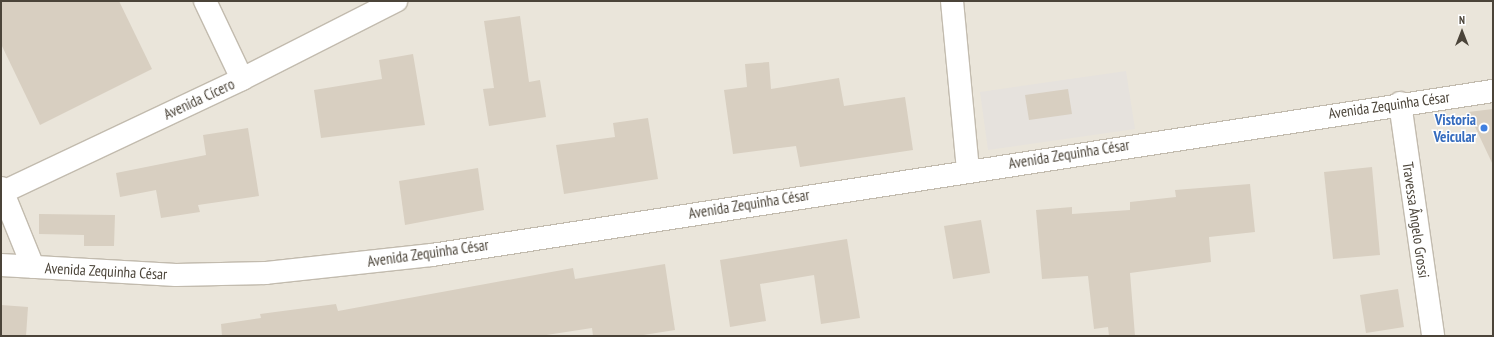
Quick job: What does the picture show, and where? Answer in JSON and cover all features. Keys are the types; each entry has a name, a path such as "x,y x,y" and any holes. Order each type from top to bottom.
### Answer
{"street":[{"path":"205,1 242,79"},
{"name":"Avenida Cícero","path":"2,191 242,79 396,1"},
{"path":"952,1 968,170"},
{"name":"Avenida Zequinha César","path":"1,265 176,275 266,274 432,254 1400,103 1493,91"},
{"name":"Travessa Ângelo Grossi","path":"1400,103 1433,336"},
{"path":"2,191 33,267"}],"shaded area":[{"path":"1,1 1493,1 1493,336 1,336"},
{"path":"1126,71 1135,129 988,150 980,92"}],"building":[{"path":"1,1 119,1 152,69 40,125 1,44"},
{"path":"520,16 529,82 540,80 546,117 489,126 483,89 494,88 484,21"},
{"path":"413,54 425,125 321,138 314,90 382,79 379,60"},
{"path":"769,62 771,89 839,78 844,106 905,97 913,150 800,167 796,146 733,154 724,90 747,87 745,64"},
{"path":"1068,89 1072,114 1029,120 1025,95"},
{"name":"Vistoria Veicular","path":"1493,109 1493,165 1468,112"},
{"path":"648,118 658,179 564,194 556,145 615,137 613,123"},
{"path":"248,128 259,196 198,205 200,212 161,218 156,190 120,197 116,173 206,155 203,135"},
{"path":"1372,167 1380,255 1333,259 1324,172"},
{"path":"478,168 484,210 405,225 399,181"},
{"path":"1250,184 1255,232 1209,237 1211,262 1130,273 1135,336 1109,336 1108,327 1094,329 1088,276 1042,279 1036,210 1072,207 1072,214 1130,210 1130,202 1176,197 1175,190"},
{"path":"39,214 115,215 114,246 84,246 84,235 39,234"},
{"path":"981,220 990,273 953,279 944,226"},
{"path":"847,239 860,318 821,324 814,275 760,284 766,321 730,327 720,260"},
{"path":"665,264 675,330 637,336 593,336 592,328 540,336 222,336 221,324 261,318 260,314 336,304 338,311 573,268 575,279"},
{"path":"1398,289 1404,327 1366,333 1360,295"},
{"path":"1,305 28,307 26,336 1,336"}],"place":[{"name":"Vistoria Veicular","path":"1484,128"}]}
